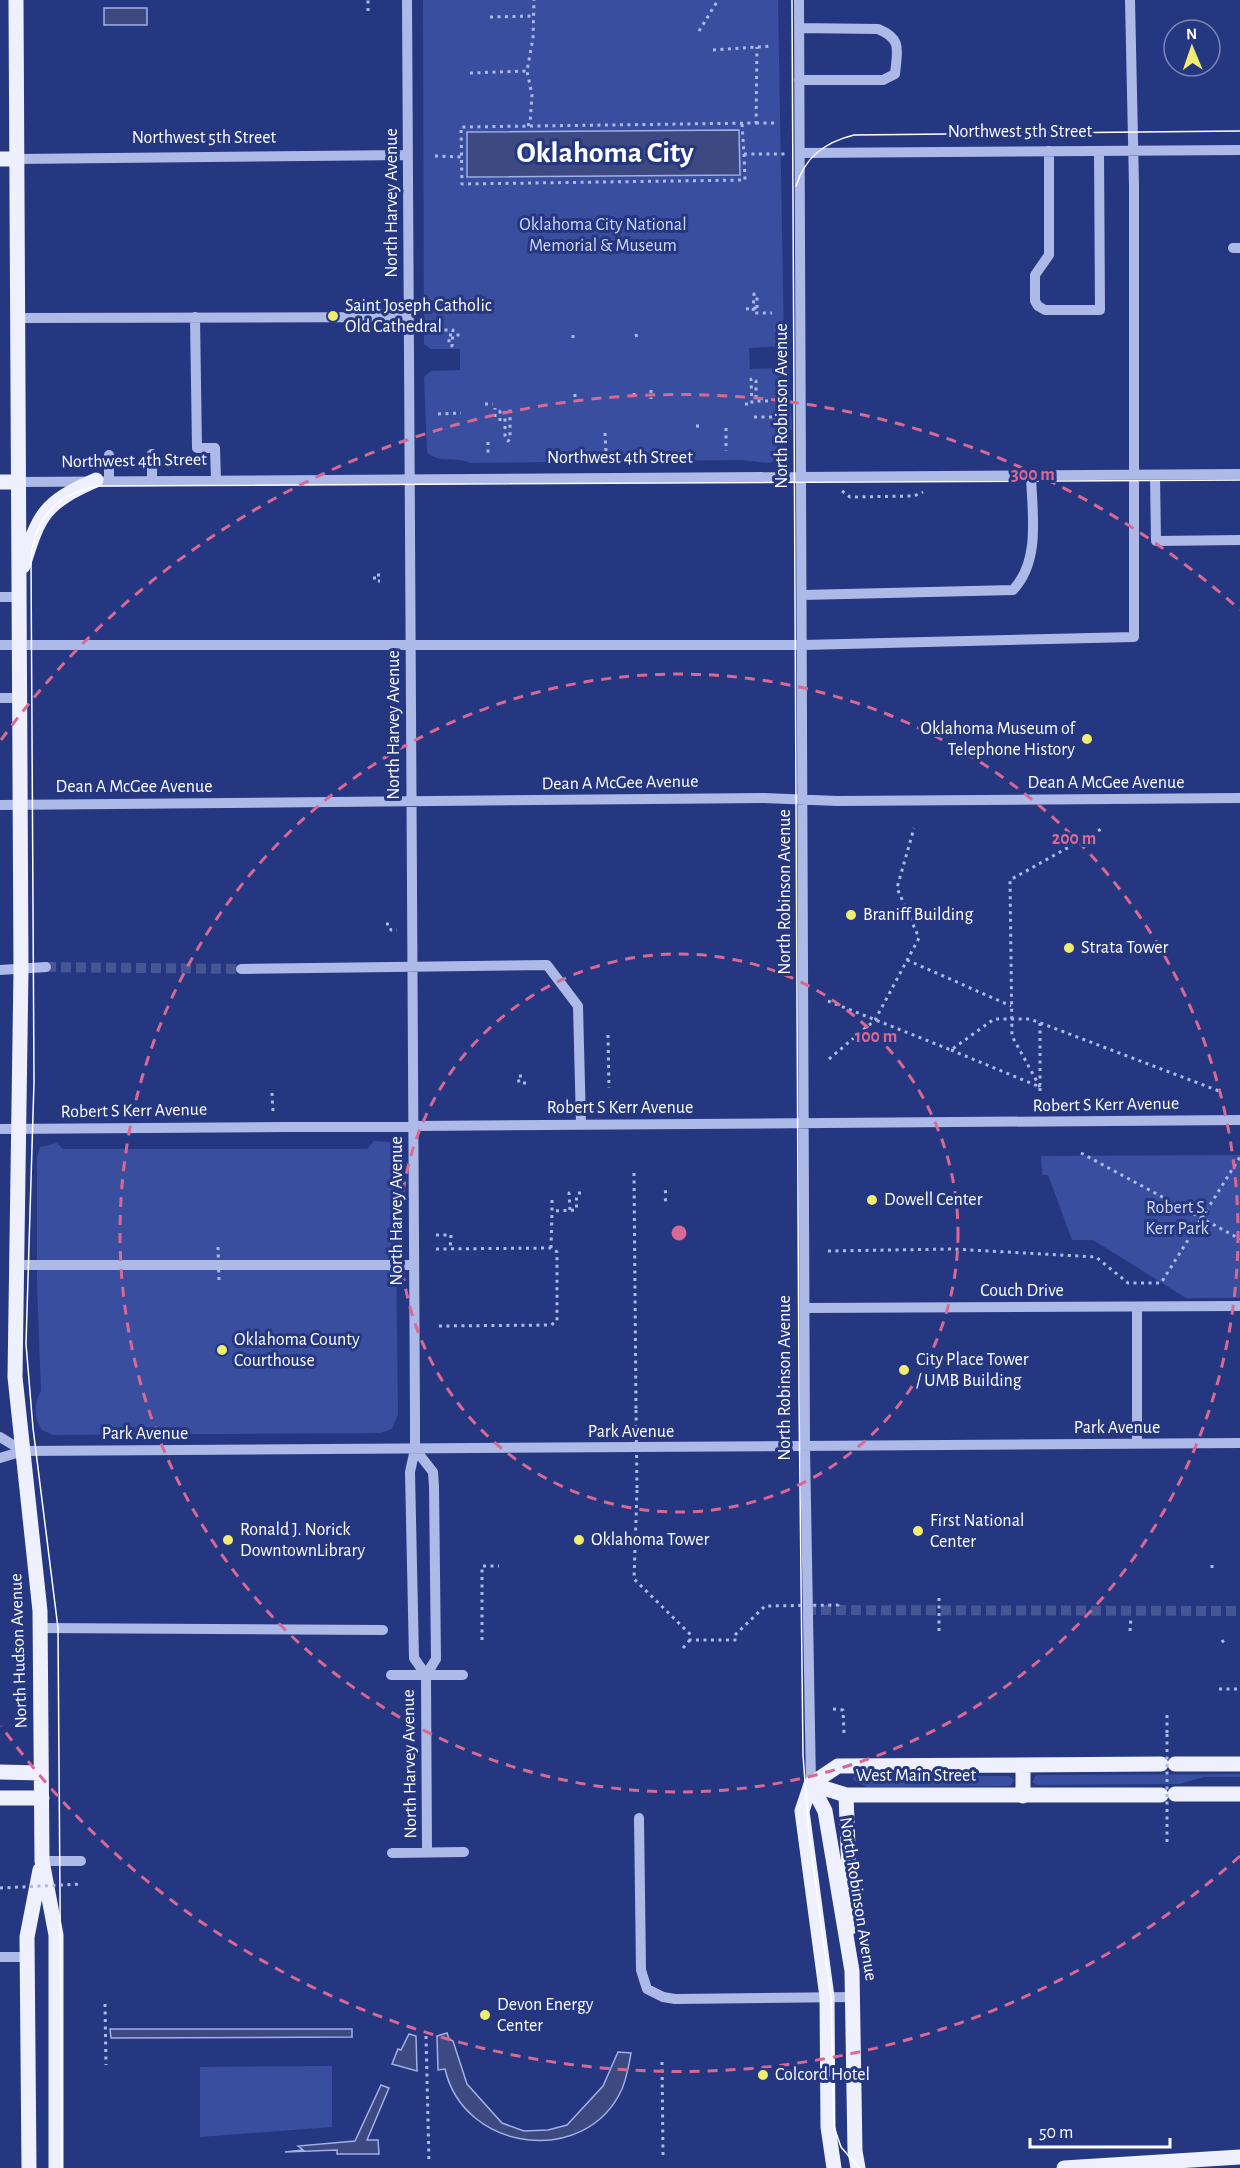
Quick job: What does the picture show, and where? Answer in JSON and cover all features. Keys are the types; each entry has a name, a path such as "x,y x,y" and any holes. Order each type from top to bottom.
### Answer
{"main road":[{"name":"North Hudson Avenue","path":"16,0 21,970 15,1377 40,1628 42,1861 56,1935 56,2168"},
{"name":"Northwest 5th Street","path":"0,159 17,159"},
{"path":"19,580 33,535 45,512 62,496 102,480"},
{"name":"Northwest 4th Street","path":"0,482 18,482"},
{"name":"West Main Street","path":"811,1784 838,1766 1240,1764"},
{"path":"1023,1765 1023,1796"},
{"path":"0,1772 41,1773"},
{"name":"West Main Street","path":"811,1784 846,1795 1240,1794"},
{"name":"North Robinson Avenue","path":"811,1784 825,1811 852,1971 855,2151 858,2168"},
{"name":"North Robinson Avenue","path":"811,1784 802,1811 827,1997 828,2127 834,2168"},
{"path":"846,1795 852,1971"},
{"path":"0,1798 42,1798"},
{"name":"North Hudson Avenue","path":"29,2168 27,1937 42,1861"},
{"path":"1064,2168 1240,2157"}],"street":[{"name":"North Harvey Avenue","path":"407,0 415,1449 410,1473 414,1658 426,1675"},
{"name":"North Robinson Avenue","path":"799,0 805,1447 811,1784"},
{"path":"0,645 803,645 1134,637 1130,0"},
{"path":"799,28 878,28 890,33 896,40 897,54 895,74 883,80 799,80"},
{"name":"Northwest 5th Street","path":"800,153 1240,150"},
{"path":"1049,151 1049,255 1035,275 1035,301 1045,310 1100,309 1099,151"},
{"name":"Northwest 5th Street","path":"17,159 408,155"},
{"path":"195,317 197,448 215,448 216,480"},
{"path":"17,318 150,322 195,317 409,317"},
{"path":"152,454 152,480"},
{"path":"102,480 109,455"},
{"name":"Northwest 4th Street","path":"18,482 1240,474"},
{"path":"803,595 1013,590 1024,579 1034,534 1031,475"},
{"path":"1155,475 1156,541 1240,540"},
{"path":"0,597 19,597"},
{"path":"0,698 20,698"},
{"name":"Dean A McGee Avenue","path":"0,804 1240,798"},
{"path":"241,969 547,965 578,1006 581,1124"},
{"path":"0,970 46,967"},
{"name":"Robert S Kerr Avenue","path":"0,1129 581,1124 805,1125 1240,1120"},
{"path":"15,1265 414,1265"},
{"name":"Couch Drive","path":"805,1308 1240,1306"},
{"path":"1137,1307 1137,1444"},
{"path":"0,1437 23,1451"},
{"name":"Park Avenue","path":"0,1458 23,1451 1240,1443"},
{"name":"North Harvey Avenue","path":"415,1449 433,1472 436,1659 426,1675 427,1852"},
{"path":"40,1628 383,1630"},
{"path":"391,1675 463,1675"},
{"path":"639,1818 641,1970 647,1989 663,1997 675,1999 853,1997"},
{"path":"392,1853 464,1852"},
{"path":"42,1861 81,1860"},
{"path":"0,1957 27,1957"}],"path":[{"path":"368,0 368,11"},
{"path":"525,126 530,123 533,108 530,80 526,71 534,0"},
{"path":"699,31 718,0"},
{"path":"490,17 534,16"},
{"path":"712,50 772,46"},
{"path":"756,123 757,47"},
{"path":"470,73 526,71"},
{"path":"742,124 745,180 462,184 461,127 774,123"},
{"path":"744,154 800,153"},
{"path":"435,156 462,157"},
{"path":"746,309 757,308 757,296 754,294 753,313 772,313"},
{"path":"437,330 453,330 452,346 449,344 449,335 461,335"},
{"path":"745,404 752,404 751,379 753,378 756,379 756,401 771,401"},
{"path":"651,390 651,399"},
{"path":"634,393 634,399"},
{"path":"575,394 575,400"},
{"path":"485,404 494,406 495,417"},
{"path":"500,421 500,411 506,411 505,436 508,441 510,439 510,408"},
{"path":"438,414 461,413"},
{"path":"754,417 772,417"},
{"path":"696,426 703,426"},
{"path":"726,428 726,451"},
{"path":"605,433 606,452"},
{"path":"488,442 488,453"},
{"path":"842,491 850,497 914,496 923,492"},
{"path":"380,575 374,575 375,581 380,581"},
{"path":"829,1059 874,1020 919,938 897,888 914,828"},
{"path":"1040,1087 1012,1036 1011,880 1102,828"},
{"path":"386,924 389,924 391,930 397,930"},
{"path":"907,960 1011,1006"},
{"path":"828,1001 1040,1087"},
{"path":"951,1050 994,1019 1030,1019 1219,1091"},
{"path":"1040,1023 1040,1093"},
{"path":"608,1035 609,1088"},
{"path":"526,1076 518,1076 519,1083 526,1083"},
{"path":"272,1093 274,1126"},
{"path":"1081,1153 1240,1239"},
{"path":"828,1251 953,1249 1096,1257 1128,1283 1161,1283 1240,1157"},
{"path":"634,1173 637,1490 634,1579 690,1635 690,1640 683,1648"},
{"path":"664,1192 671,1191"},
{"path":"570,1210 569,1193 578,1193"},
{"path":"575,1199 582,1199"},
{"path":"664,1200 671,1199"},
{"path":"551,1248 552,1200"},
{"path":"552,1211 570,1210 582,1206"},
{"path":"436,1235 450,1235 450,1249"},
{"path":"218,1248 219,1281"},
{"path":"436,1249 551,1248 557,1252 557,1321 551,1325 437,1326"},
{"path":"482,1640 482,1566 499,1566"},
{"path":"939,1598 939,1632"},
{"path":"690,1640 735,1640 735,1635 765,1606 838,1605 838,1600"},
{"path":"1130,1631 1131,1617"},
{"path":"1222,1640 1226,1646"},
{"path":"1219,1689 1240,1689"},
{"path":"833,1709 843,1710 844,1733"},
{"path":"1167,1715 1167,1845"},
{"path":"0,1888 82,1884"},
{"path":"105,2004 106,2065"},
{"path":"426,2036 429,2163"},
{"path":"662,2062 663,2156"}],"green space":[{"name":"Oklahoma City National Memorial & Museum","path":"423,0 778,0 784,342 781,346 749,348 750,369 782,368 789,371 792,429 784,436 781,458 769,463 741,460 470,463 437,458 427,452 424,377 431,371 460,370 460,349 431,349 424,344"},
{"name":"Oklahoma County Courthouse","path":"374,1141 389,1142 397,1150 398,1209 402,1209 403,1244 396,1252 398,1414 392,1429 381,1433 53,1435 42,1430 37,1421 36,1410 41,1391 37,1285 37,1157 40,1147 57,1143 63,1149 367,1149"},
{"name":"Robert S. Kerr Park","path":"1240,1155 1240,1298 1186,1298 1093,1240 1072,1240 1048,1175 1042,1175 1041,1156"},
{"path":"1240,1774 1240,1777 1204,1777 1179,1784 1037,1785 1032,1782 1036,1775"},
{"path":"855,1776 1009,1776 1014,1780 1010,1786 867,1787 852,1779"},
{"path":"332,2066 332,2127 200,2137 200,2067"}],"shaded area":[{"path":"104,8 147,8 147,25 104,25"},
{"path":"739,130 740,175 467,177 467,132"},
{"path":"110,2029 352,2029 352,2037 111,2038"},
{"path":"447,2033 449,2039 453,2041 467,2084 502,2123 524,2131 548,2130 567,2125 603,2086 618,2052 631,2053 622,2089 605,2114 582,2131 555,2139 527,2140 500,2133 476,2118 457,2097 445,2069 438,2070 437,2036"},
{"path":"409,2034 416,2036 417,2071 392,2064 398,2049 401,2050"},
{"path":"381,2085 389,2088 367,2140 378,2140 379,2154 337,2154 337,2150 285,2152 303,2150 298,2146 355,2141"}],"tunnel":[{"path":"46,967 241,969"},
{"path":"806,1610 1240,1611"}],"tram line":[{"path":"792,0 803,1755 809,1834 831,1997 834,2127 841,2147 859,2168"},
{"path":"796,186 805,167 818,152 834,142 854,135 1240,131"},
{"path":"62,2168 58,1628 33,1428 26,1344 34,1082 31,559 33,544 43,519 51,509 72,494 100,486 1240,480"}],"place":[{"name":"Saint Joseph Catholic Old Cathedral","path":"333,316"},
{"name":"Oklahoma Museum of Telephone History","path":"1087,739"},
{"name":"Braniff Building","path":"851,915"},
{"name":"Strata Tower","path":"1069,948"},
{"name":"Dowell Center","path":"872,1200"},
{"name":"Oklahoma County Courthouse","path":"222,1350"},
{"name":"City Place Tower / UMB Building","path":"904,1370"},
{"name":"First National Center","path":"918,1531"},
{"name":"Ronald J. Norick DowntownLibrary","path":"228,1540"},
{"name":"Oklahoma Tower","path":"579,1540"},
{"name":"Devon Energy Center","path":"485,2015"},
{"name":"Colcord Hotel","path":"763,2075"}],"district":[{"name":"Oklahoma City","path":"605,153"}]}
